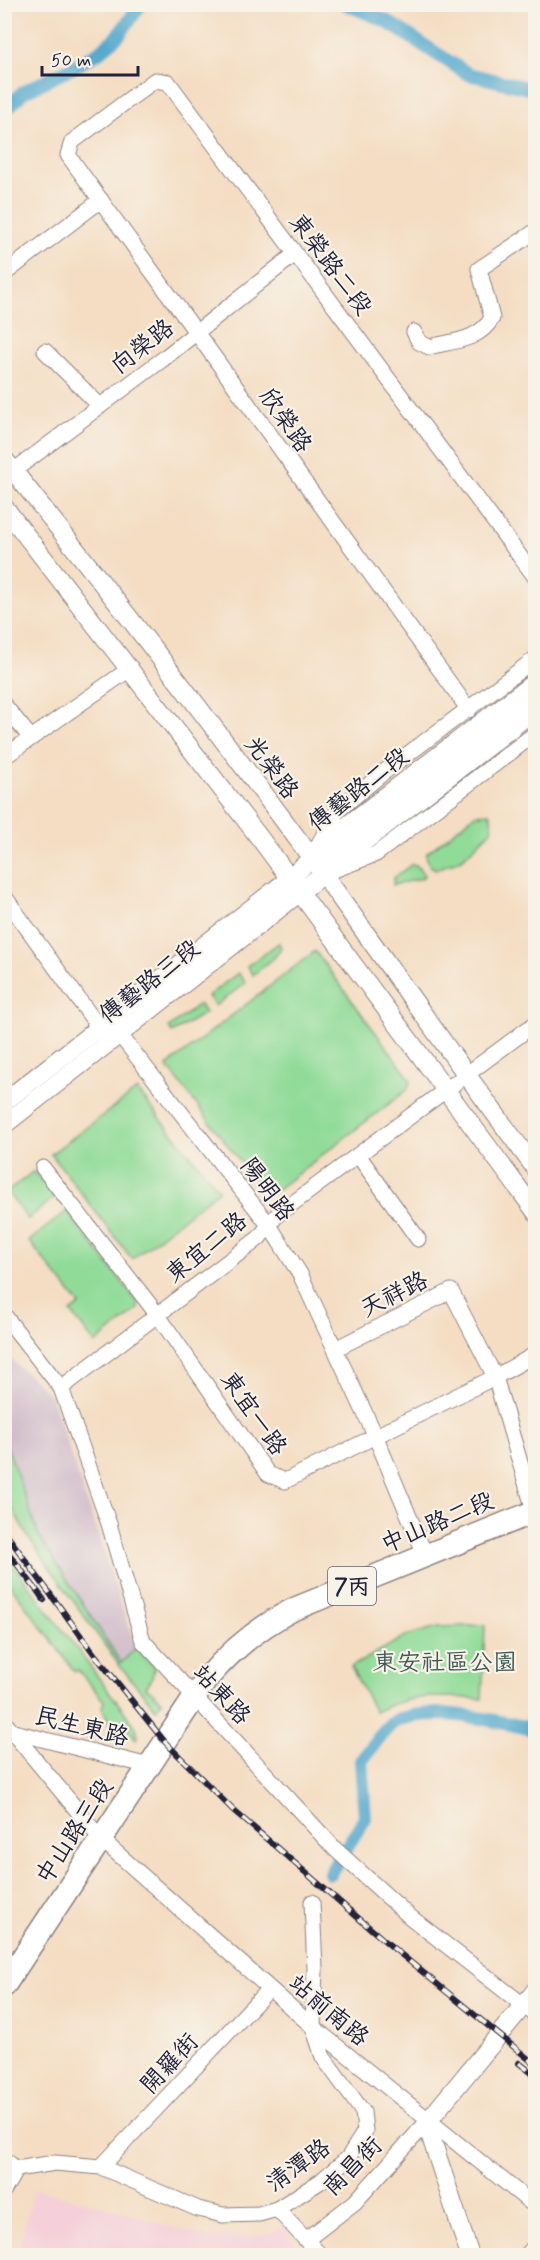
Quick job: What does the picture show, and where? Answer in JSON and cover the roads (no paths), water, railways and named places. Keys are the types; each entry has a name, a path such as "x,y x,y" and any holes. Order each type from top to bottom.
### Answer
{"main road":[{"name":"傳藝路二段","path":"317,866 345,829 536,683"},
{"name":"傳藝路二段","path":"317,866 369,835 536,708"},
{"name":"中山路二段","path":"149,1766 223,1660 271,1621 294,1609 535,1513"},
{"name":"中山路三段","path":"4,1986 149,1766"}],"street":[{"name":"東榮路二段","path":"68,155 72,142 155,80 168,82 536,578"},
{"name":"欣榮路","path":"68,155 469,710"},
{"path":"4,274 101,200"},
{"path":"414,332 419,342 429,347 473,337 487,327 492,318 479,269 536,231"},
{"name":"向榮路","path":"8,470 100,406 296,254"},
{"path":"45,351 100,406"},
{"name":"光榮路","path":"8,470 144,637 317,866 465,1075 536,1169"},
{"path":"4,507 130,668 536,1212"},
{"name":"傳藝路二段","path":"317,866 337,811 384,772 536,658"},
{"path":"4,757 130,668"},
{"path":"4,705 31,738"},
{"name":"傳藝路二段","path":"317,866 376,854 536,733"},
{"name":"傳藝路三段","path":"4,1102 289,879 317,866"},
{"name":"傳藝路三段","path":"4,1125 300,894 317,866"},
{"path":"7,903 100,1029 120,1035"},
{"name":"東宜二路","path":"61,1388 259,1238 277,1215 536,1023"},
{"name":"陽明路","path":"120,1035 269,1225 300,1274 375,1435 426,1557"},
{"path":"358,1155 418,1239"},
{"name":"東宜一路","path":"44,1168 157,1314 268,1474 285,1481 495,1377 536,1354"},
{"name":"天祥路","path":"335,1349 451,1291 495,1377 535,1513"},
{"name":"站東路","path":"4,1315 61,1388 109,1524 143,1641 194,1699 335,1849 409,1916 530,2010"},
{"name":"民生東路","path":"6,1728 149,1766"},
{"name":"站前南路","path":"6,1728 101,1839 313,2027 536,2207"},
{"path":"312,1902 315,1968 313,2027"},
{"name":"開羅街","path":"101,2167 269,1989"},
{"name":"南昌街","path":"306,2240 355,2202 428,2121 489,2048 530,2010 536,1990"},
{"name":"清潭路","path":"4,2190 10,2164 55,2163 101,2167 204,2210 223,2215 259,2214 277,2209 321,2181 348,2158 364,2131 363,2112 323,2058 313,2027"},
{"path":"428,2121 429,2131 470,2256"},
{"path":"277,2209 321,2256"},
{"path":"526,2256 536,2245"}],"waterway":[{"path":"4,112 23,92 99,52 118,36 141,4"},
{"path":"346,4 386,21 468,74 536,90"},
{"path":"330,1873 365,1818 361,1761 394,1722 426,1714 445,1714 484,1719 536,1730"}],"railway":[{"path":"4,1531 95,1655 165,1742 233,1810 392,1947 536,2065"},
{"path":"4,1547 44,1600"},
{"path":"519,2063 536,2076"}],"park label":[{"name":"東安社區公園","path":"445,1662"}]}
